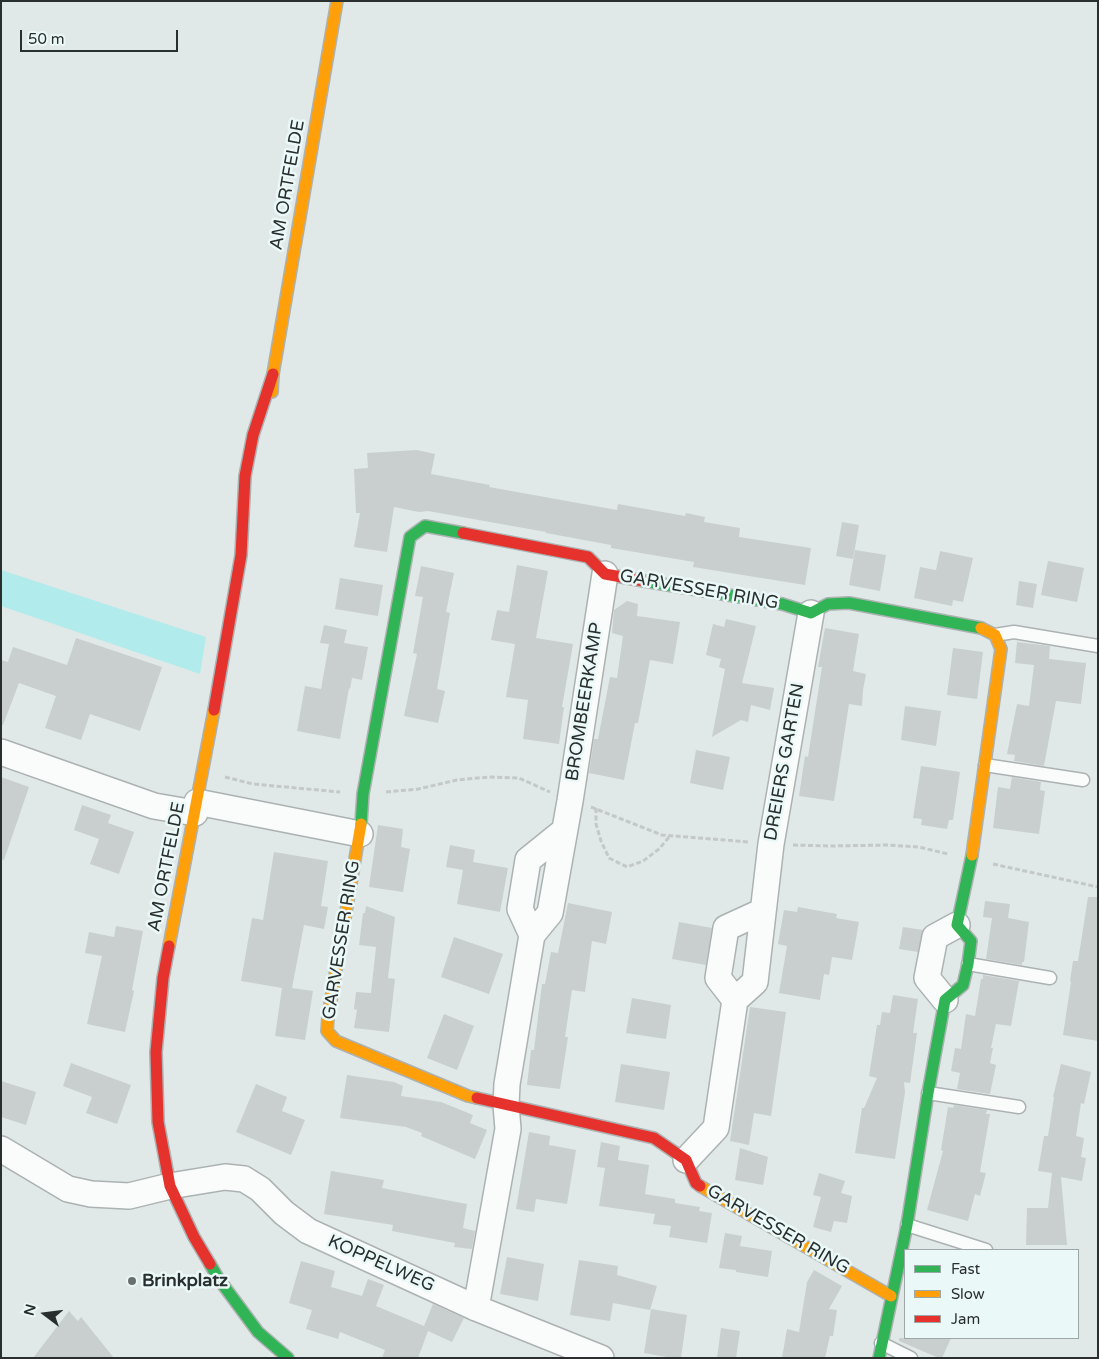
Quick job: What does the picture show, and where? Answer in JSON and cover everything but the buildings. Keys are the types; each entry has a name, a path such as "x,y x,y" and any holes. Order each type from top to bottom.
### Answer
{"street":[{"name":"AM ORTFELDE","path":"270,418 273,374 337,1"},
{"name":"AM ORTFELDE","path":"273,374 253,435 245,476 241,555 204,765 163,978 156,1052 158,1122 170,1186 194,1237 218,1278 258,1332 288,1358"},
{"name":"AM ORTFELDE","path":"241,555 250,535 255,508"},
{"name":"GARVESSER RING","path":"811,613 782,604 605,574 588,557 426,526 410,537 363,794 360,834 327,1031 336,1041 468,1096 654,1138 686,1160 696,1183 891,1296"},
{"name":"BROMBEERKAMP","path":"506,1105 507,1084 532,935 520,909 528,860 564,831 605,574"},
{"path":"811,613 828,604 848,603 978,626 995,635 1001,649 986,765 971,859 956,926"},
{"name":"DREIERS GARTEN","path":"735,1000 755,982 771,844 811,613"},
{"path":"1,752 154,806 196,808 360,834"},
{"path":"686,1160 716,1128 735,1000 718,978 726,928 764,911"},
{"path":"879,1358 907,1225 944,1000 963,985 968,964 972,941 956,926"},
{"path":"944,1000 927,978 934,937 956,926"},
{"path":"476,1308 508,1129 506,1105"},
{"name":"KOPPELWEG","path":"1,1149 68,1189 91,1194 129,1196 225,1176 244,1179 260,1189 284,1214 308,1231 476,1308 601,1358"}],"lane":[{"path":"995,635 1014,632 1098,646"},
{"path":"986,765 1083,780"},
{"path":"968,964 1050,978"},
{"path":"928,1093 1019,1107"},
{"path":"907,1225 983,1249"},
{"path":"881,1343 911,1358"}],"path":[{"path":"204,765 216,766 225,778 253,784 363,794 418,789 457,780 489,777 519,778 570,801 596,808 662,835 771,844 919,847 1098,887"},
{"path":"596,808 596,824 609,858 627,867 642,861 659,849 670,835"}],"shaded area":[{"path":"1,570 206,637 200,674 1,606"}],"traffic: fast":[{"path":"361,824 363,794 410,537 425,526 463,533"},
{"path":"644,581 782,604 811,613 828,604 849,603 981,628"},
{"path":"879,1358 907,1225 945,1000 963,985 968,964 971,941 957,925 972,855"},
{"path":"210,1264 218,1278 258,1332 288,1358"}],"traffic: slow":[{"path":"272,392 273,374 337,1"},
{"path":"972,855 1001,649 995,635 981,628"},
{"path":"169,946 214,710"},
{"path":"361,824 327,1031 336,1041 468,1096 477,1098"},
{"path":"700,1186 891,1296"}],"traffic: jam":[{"path":"214,710 241,555 245,476 253,435 273,374"},
{"path":"463,533 588,557 605,574 644,581"},
{"path":"169,946 163,978 156,1052 158,1122 170,1186 194,1237 210,1264"},
{"path":"477,1098 654,1138 686,1160 696,1183 700,1186"}],"place":[{"name":"Brinkplatz","path":"132,1281"}]}
